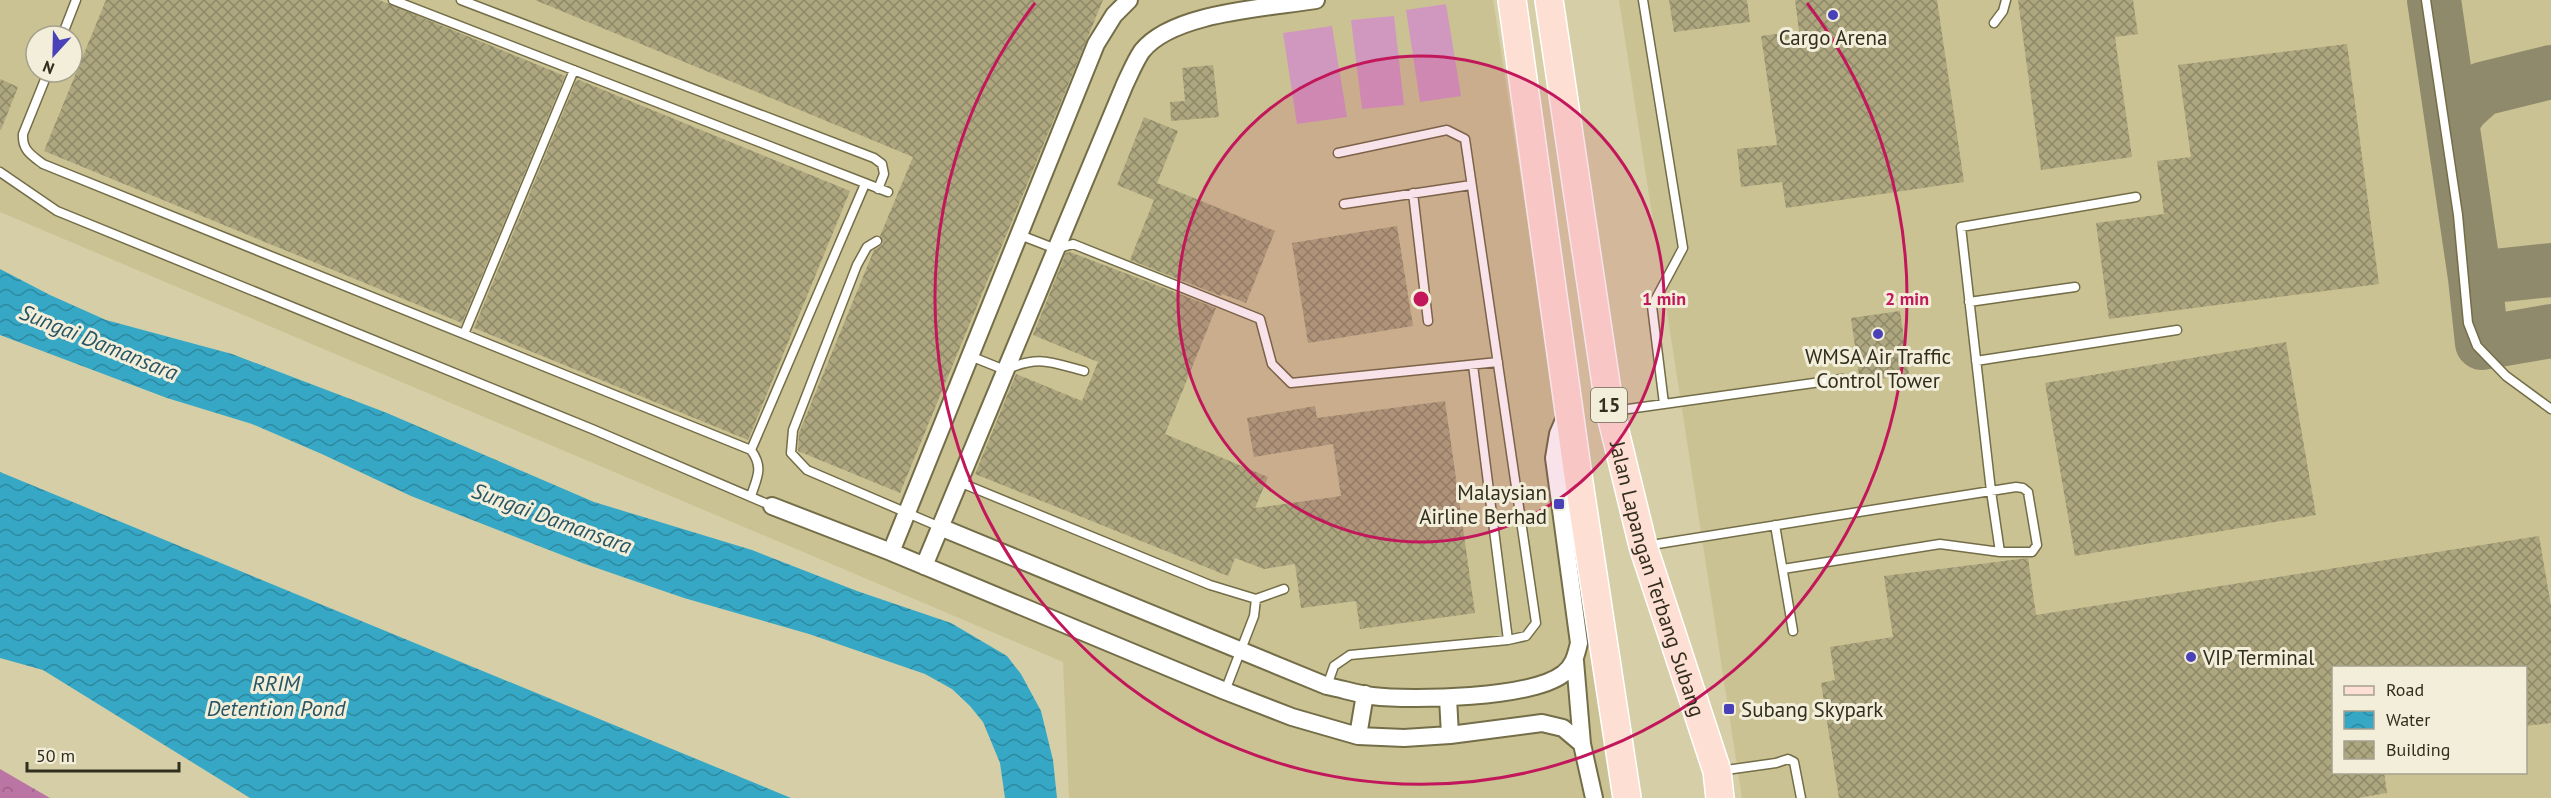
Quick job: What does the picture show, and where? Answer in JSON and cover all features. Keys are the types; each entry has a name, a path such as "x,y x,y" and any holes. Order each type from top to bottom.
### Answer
{"main road":[{"name":"15","path":"1512,0 1569,410 1627,798"},
{"name":"Jalan Lapangan Terbang Subang","path":"1549,0 1610,411 1643,546 1717,771 1720,798"}],"street":[{"path":"891,552 1096,44 1114,15 1129,0"},
{"path":"924,566 1125,84 1142,51 1170,29 1205,18 1316,0"},
{"path":"1569,410 1558,434 1554,458 1579,643 1575,661 1582,744 1594,798"},
{"path":"772,506 891,552 1225,692 1292,717 1358,736 1404,738 1450,735 1542,723 1563,728 1582,744"},
{"path":"940,527 1328,686 1365,694 1448,698 1530,688 1546,684 1563,674 1575,661"},
{"path":"1358,736 1365,694"},
{"path":"1448,698 1450,735"}],"lane":[{"path":"67,24 76,0"},
{"path":"393,0 888,192"},
{"path":"461,0 874,158 882,164 884,174 878,189"},
{"path":"1643,0 1683,248 1652,306 1664,404"},
{"path":"1994,23 2003,11 2006,0"},
{"path":"2426,0 2458,215 2468,323 2476,346 2506,375 2551,409"},
{"path":"464,334 574,70"},
{"path":"43,84 23,134 22,144 28,153 43,164 751,450 759,460 759,472 751,496"},
{"path":"1328,686 1334,666 1350,655 1509,640 1526,636 1536,623 1465,139 1448,130 1338,153"},
{"path":"0,172 57,211 772,506"},
{"path":"751,450 865,184"},
{"path":"1344,204 1471,185"},
{"path":"1413,193 1428,321"},
{"path":"2000,552 1961,227 2136,197"},
{"path":"1020,235 1056,249 1073,244 1260,319 1272,364 1291,383 1498,362"},
{"path":"877,241 867,247 857,265 793,430 791,453 807,470 940,527"},
{"path":"1970,302 2075,287"},
{"path":"1976,361 2177,330"},
{"path":"970,356 1005,370 1021,363 1040,360 1084,371"},
{"path":"1473,365 1509,640"},
{"path":"1610,411 1842,379"},
{"path":"958,482 1210,585 1256,599 1284,589"},
{"path":"1643,546 2016,487 2028,492 2037,545 2032,552 2000,552 1940,544 1783,569"},
{"path":"1775,525 1793,631"},
{"path":"1225,692 1254,616 1256,599"},
{"path":"1717,771 1776,763 1788,759 1794,762 1797,769 1801,798"}],"shaded area":[{"path":"0,0 1493,0 1617,798 1069,798 1063,662 0,212"},
{"path":"1619,0 2551,0 2551,798 1742,798"},
{"path":"1446,4 1461,96 1420,102 1406,10"},
{"path":"1394,16 1404,105 1362,109 1351,20"},
{"path":"1332,26 1347,117 1297,124 1283,33"}],"green space":[{"path":"0,769 50,798 0,798"}],"water":[{"name":"Sungai Damansara","path":"0,269 106,320 232,354 387,413 594,502 752,550 857,591 951,623 1007,656 1021,674 1041,711 1053,760 1057,798 1005,798 1000,763 983,722 952,689 925,674 809,634 684,598 585,564 411,496 252,424 167,398 0,335"},
{"name":"RRIM Detention Pond","path":"0,472 791,798 250,798 43,670 0,658"}],"building":[{"path":"106,0 379,0 565,76 462,323 44,151 72,84 84,84 84,54"},
{"path":"535,0 1103,0 900,493 798,451 799,433 874,250 883,244 880,236 913,157"},
{"name":"Cargo Arena","path":"1669,0 1747,0 1750,22 1674,32"},
{"path":"1795,0 1937,0 1964,182 1786,208 1782,182 1741,187 1737,149 1777,145 1761,36 1799,31"},
{"path":"2018,0 2133,0 2138,34 2115,37 2132,157 2041,170"},
{"path":"2347,44 2379,284 2109,319 2096,223 2164,214 2157,161 2191,157 2178,65"},
{"path":"1213,65 1219,117 1171,121 1170,102 1185,101 1182,68"},
{"path":"0,79 18,87 1,130 0,129"},
{"path":"579,80 850,191 748,440 474,328 576,81"},
{"path":"1144,117 1178,131 1157,183 1275,231 1246,303 1222,294 1221,296 1130,260 1154,200 1117,185"},
{"path":"1397,226 1413,326 1308,343 1292,243"},
{"path":"1070,252 1216,308 1165,434 1268,477 1255,508 1341,496 1333,444 1254,457 1247,418 1315,406 1317,418 1445,401 1475,613 1360,629 1356,601 1301,608 1295,564 1264,569 1235,558 1228,576 975,474 1016,374 1082,401 1098,362 1033,335 1066,253"},
{"name":"WMSA Air Traffic Control Tower","path":"1900,311 1909,375 1860,382 1851,318"},
{"path":"2286,342 2316,515 2075,556 2045,383"},
{"name":"VIP Terminal","path":"2539,536 2551,606 2551,723 2527,726 2527,666 2332,666 2332,774 2384,774 2387,793 2358,798 1839,798 1821,683 1835,680 1830,647 1893,637 1884,576 2028,558 2036,615"}],"taxiway":[{"path":"2434,0 2475,278 2551,270"},
{"path":"2452,122 2462,107 2482,89 2551,72"},
{"path":"2475,278 2482,343 2551,331"}],"place":[{"name":"Cargo Arena","path":"1833,15"},
{"name":"WMSA Air Traffic Control Tower","path":"1878,334"},
{"name":"Malaysian Airline Berhad","path":"1559,504"},
{"name":"VIP Terminal","path":"2191,657"},
{"name":"Subang Skypark","path":"1729,709"}]}
